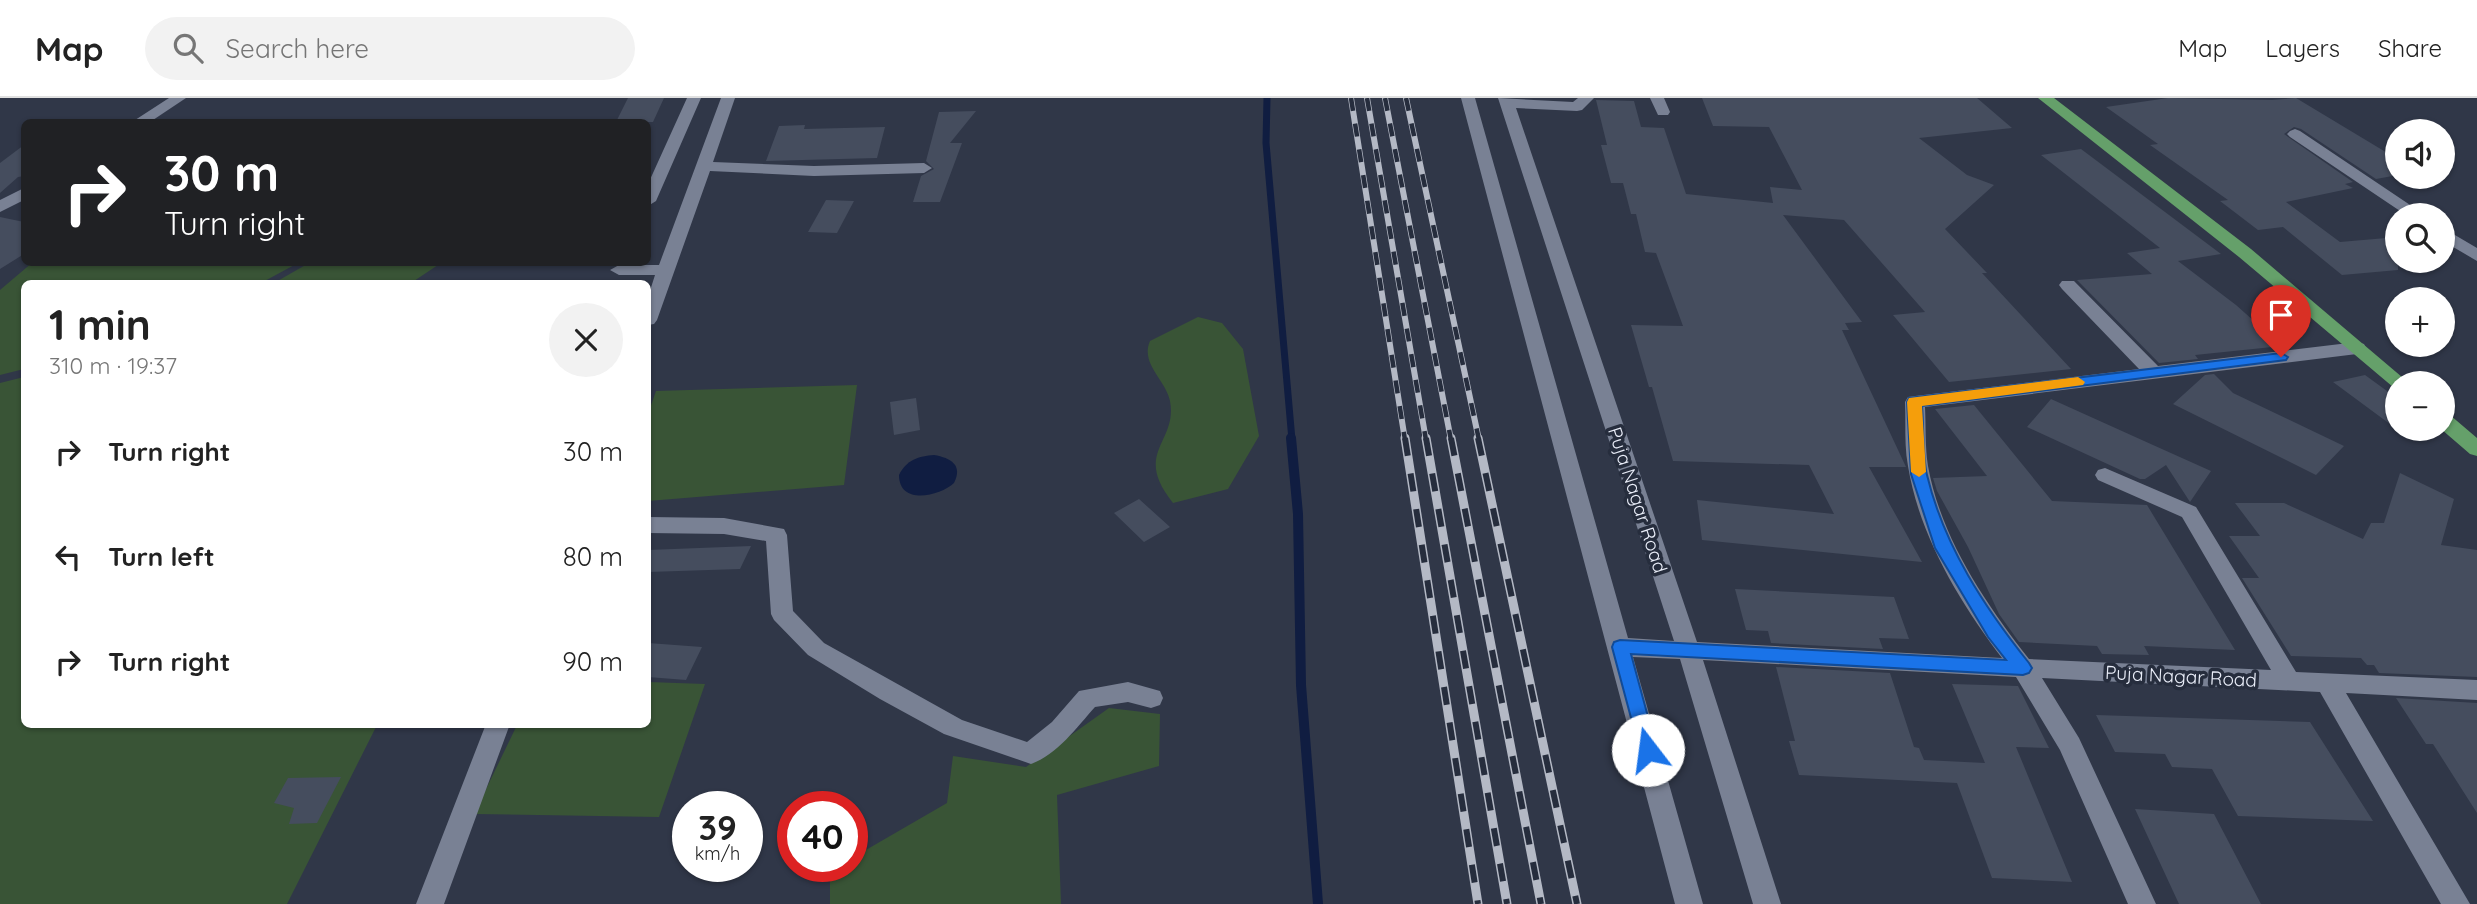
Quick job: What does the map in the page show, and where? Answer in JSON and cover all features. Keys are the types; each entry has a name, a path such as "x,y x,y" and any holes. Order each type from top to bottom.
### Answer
{"main road":[{"path":"2045,98 2245,253 2385,371"},
{"path":"2455,430 2477,449"}],"street":[{"path":"144,119 179,98"},
{"path":"651,194 694,98"},
{"path":"651,312 668,270 716,124 728,98"},
{"path":"1468,98 1689,904"},
{"path":"1506,101 1577,107 1587,98"},
{"name":"Puja Nagar Road","path":"1506,101 1689,652 1767,904"},
{"path":"681,125 716,124"},
{"path":"2295,134 2399,203"},
{"path":"702,166 814,172 924,168"},
{"path":"0,207 21,195"},
{"path":"2455,241 2477,256"},
{"path":"618,272 668,270"},
{"path":"2068,285 2153,372"},
{"path":"2142,904 2070,745 2023,668 1994,632 1944,548 1919,474 1914,402 2357,348"},
{"path":"2105,475 2189,512 2289,681"},
{"path":"651,525 724,526 776,535 782,614 816,649 953,727 1031,754 1061,729 1087,698 1128,692 1151,698"},
{"name":"Puja Nagar Road","path":"1620,647 2477,690"},
{"path":"2327,683 2456,904"},
{"path":"430,904 496,728"}],"green space":[{"path":"28,266 292,266 267,280 21,280 21,370 0,375 0,290"},
{"path":"304,266 436,266 416,280 279,280"},
{"path":"1198,317 1222,323 1243,349 1259,436 1228,489 1173,503 1161,486 1156,471 1156,459 1171,415 1170,401 1151,365 1148,349 1150,341"},
{"path":"21,378 21,728 375,728 287,904 0,904 0,383"},
{"path":"857,385 844,485 651,501 651,405 656,391"},
{"path":"651,682 705,684 659,817 474,814 516,728 651,728"},
{"path":"1109,708 1160,714 1159,766 1057,795 1061,904 830,904 830,882 868,882 868,849 947,803 953,756 1026,767"}],"water":[{"path":"934,455 954,463 957,471 954,483 939,492 921,496 906,491 901,485 899,475 905,466 923,456"}],"building":[{"path":"628,98 664,98 653,122 651,119 618,119"},
{"path":"1702,98 1977,98 2012,128 1919,138 1967,175 1994,185 1945,229 2071,369 1949,382 1893,315 1925,312 1844,220 1783,215 1862,322 1845,323 1849,330 1842,330 1906,467 1869,467 1922,562 1702,540 1697,500 1834,514 1809,465 1673,461 1652,387 1649,387 1631,325 1683,326 1656,253 1645,252 1636,214 1631,214 1623,183 1611,183 1601,145 1607,145 1596,100 1634,101 1641,127 1664,128 1686,194 1773,203 1770,187 1802,190 1769,127 1713,126"},
{"path":"2168,98 2296,98 2385,152 2385,177 2376,179 2294,127 2284,134 2353,182 2345,184 2353,188 2286,202 2340,242 2385,238 2385,271 2342,275 2283,227 2258,230 2220,201 2228,200 2150,145 2158,144 2106,107"},
{"path":"976,111 950,143 962,143 940,202 913,202 921,176 934,169 926,161 939,112"},
{"path":"805,125 804,129 885,127 877,158 766,161 779,126"},
{"path":"21,147 21,176 0,193 0,163"},
{"path":"2081,149 2221,254 2178,261 2236,305 2282,346 2195,355 2198,359 2159,363 2077,280 2152,274 2127,253 2160,248 2041,155"},
{"path":"826,200 854,201 837,233 808,232"},
{"path":"0,217 21,221 21,256 0,269"},
{"path":"2214,374 2233,393 2344,446 2316,475 2173,404 2205,375"},
{"path":"2365,375 2385,390 2385,420 2333,382"},
{"path":"916,398 920,430 894,435 890,402"},
{"path":"2051,399 2211,471 2190,502 2166,465 2145,479 2140,479 2027,427"},
{"path":"1974,405 2052,501 2147,505 2235,650 2144,646 2149,655 2102,654 2097,646 2019,642 1999,614 1933,478 1987,476 1935,409"},
{"path":"2400,473 2454,499 2441,545 2477,550 2477,677 2379,673 2374,665 2367,665 2361,658 2291,656 2242,578 2259,578 2229,536 2260,536 2235,503 2284,503 2363,539 2371,523 2384,523"},
{"path":"1139,499 1170,527 1144,542 1114,513"},
{"path":"751,546 740,569 651,572 651,550"},
{"path":"1735,589 1894,597 1909,639 1879,638 1883,649 1771,643 1768,631 1746,630"},
{"path":"651,643 702,647 686,680 651,677"},
{"path":"1776,667 1890,673 1914,747 1919,748 1924,760 1985,763 1952,684 2018,686 2049,748 2016,747 2072,882 1992,878 1957,783 1799,775 1789,741 1795,741"},
{"path":"2396,698 2477,703 2477,813 2433,744 2426,744"},
{"path":"2096,715 2310,722 2373,821 2238,816 2212,769 2172,767 2165,754 2115,752"},
{"path":"341,777 317,823 289,824 294,808 274,803 288,778"},
{"path":"2135,809 2214,814 2261,904 2179,904"}],"waterway":[{"path":"1267,98 1266,143 1292,440"},
{"path":"1291,438 1298,514 1301,685 1318,904"}],"railway":[{"path":"1351,98 1405,440"},
{"path":"1367,98 1426,440"},
{"path":"1385,98 1451,440"},
{"path":"1406,98 1479,440"},
{"path":"1405,438 1478,904"},
{"path":"1426,438 1507,904"},
{"path":"1451,438 1541,904"},
{"path":"1478,438 1577,904"}],"slow traffic":[{"path":"1919,472 1914,402 2078,382"}],"route":[{"path":"1648,750 1620,647 2023,668 1994,632 1944,548 1919,474 1914,402 2281,357"}]}
